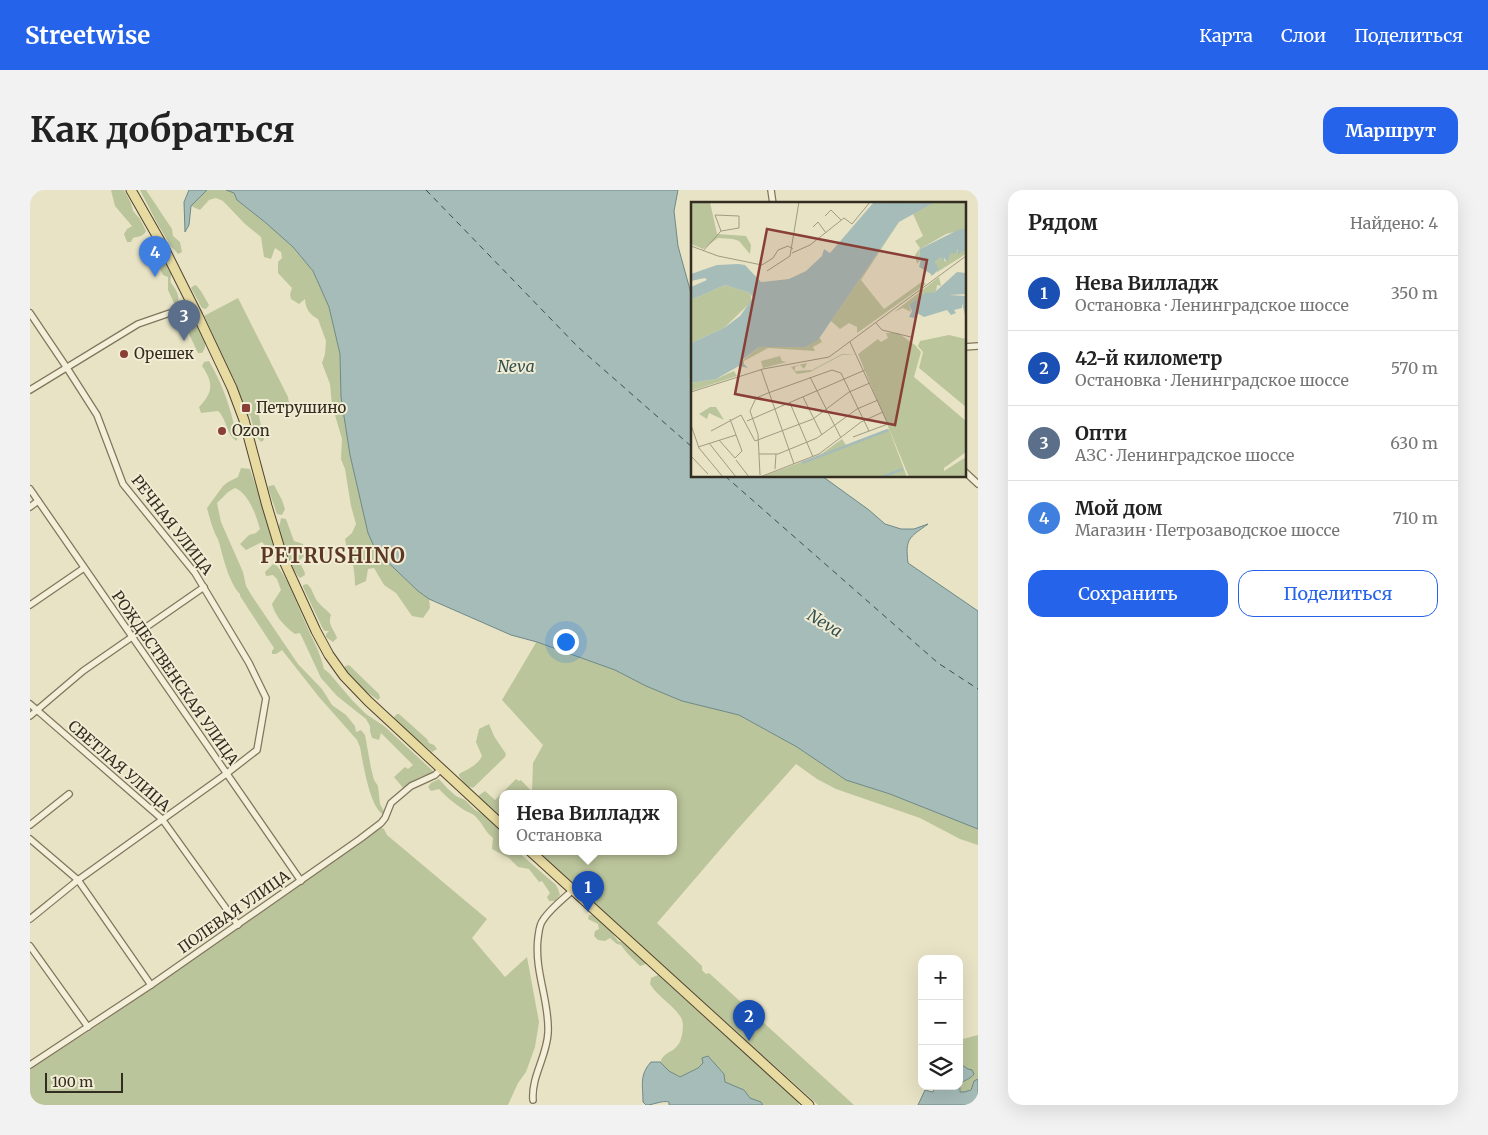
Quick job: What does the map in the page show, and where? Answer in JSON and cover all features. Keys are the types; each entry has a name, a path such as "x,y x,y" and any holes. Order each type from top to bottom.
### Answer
{"main road":[{"path":"131,190 185,288 230,384 240,408 271,523 283,558 326,649 337,667 352,685 499,822"},
{"path":"534,855 809,1105"}],"street":[{"path":"30,390 138,324 193,305"},
{"name":"РЕЧНАЯ УЛИЦА","path":"30,313 97,415 123,484 195,573 250,663 266,698 257,750 78,880 30,919"},
{"path":"966,472 978,484"},
{"name":"РОЖДЕСТВЕНСКАЯ УЛИЦА","path":"30,489 301,881"},
{"path":"30,507 38,501"},
{"path":"30,605 84,568"},
{"path":"30,716 83,671 204,587"},
{"name":"СВЕТЛАЯ УЛИЦА","path":"30,704 162,819 238,925"},
{"name":"ПОЛЕВАЯ УЛИЦА","path":"30,1065 151,985 301,881 381,822 391,803 411,786 435,775 441,769"},
{"path":"30,825 69,794"},
{"path":"30,839 78,880 151,985"},
{"path":"533,1100 535,1082 546,1047 548,1032 548,1017 536,949 539,930 544,918 573,890"},
{"path":"30,946 88,1027"}],"green space":[{"path":"111,190 124,190 133,211 140,219 146,231 142,235 133,238 131,242 127,242 124,234 132,226 115,206"},
{"path":"140,190 146,190 172,229 173,236 180,242 182,252 178,254 171,246"},
{"path":"207,190 226,190 234,193 293,247 313,271 329,307 340,355 341,397 350,455 368,533 376,551 429,599 430,608 423,618 412,616 396,593 384,585 374,568 368,569 366,581 355,586 353,563 345,539 352,533 356,524 345,469 341,459 342,439 332,405 330,384 322,363 326,341 318,319 308,311 305,299 299,304 291,299 292,288 278,273 278,262 282,258 281,252 275,248 271,259 264,257 261,237 245,224 223,201 216,198 209,200 200,210 191,206"},
{"path":"149,238 157,245 166,260 170,270 171,283 178,295 178,304 174,303 168,290 168,277 163,275 146,241"},
{"path":"196,285 209,305 206,309 202,308 191,288"},
{"path":"238,298 288,397 289,403 274,410 258,411 264,440 261,442 256,436 250,415 247,416 246,411 250,409 249,405 244,405 204,316"},
{"path":"185,313 195,319 205,336 206,343 202,353 198,353 183,321 178,318 178,316"},
{"path":"209,361 226,398 236,431 237,441 231,435 218,411 201,413 199,407 207,397 210,388 209,378 202,366 204,362"},
{"path":"241,468 250,469 279,555 273,557 262,542 246,550 240,544 249,535 256,533 260,529 254,511 244,495 235,488 228,492 217,503 221,522 243,572 246,586 298,664 322,689 332,705 346,715 355,726 356,732 361,730 365,735 374,780 378,786 380,804 386,815 379,811 371,795 357,740 319,697 282,650 272,654 274,648 240,596 230,577 207,508 223,486 238,477"},
{"path":"274,485 285,509 282,515 277,514 268,488"},
{"path":"281,518 286,519 294,541 303,544 305,555 300,560 305,575 300,578 291,563 282,541 279,528"},
{"path":"274,563 283,574 318,651 324,669 366,714 384,726 433,771 432,774 417,779 404,789 394,777 405,767 408,769 413,765 381,733 379,740 372,738 370,726 366,719 337,696 321,678 300,633 295,634 291,631 275,613 272,604 281,590 277,579 273,575 266,576 265,572"},
{"path":"307,584 318,602 331,615 331,625 337,638 333,642 326,637 329,631 323,629 303,587 303,585"},
{"path":"537,641 615,670 646,686 682,701 739,715 797,747 846,780 890,794 978,829 978,845 960,839 920,818 836,789 817,779 796,764 657,923 702,966 702,970 706,974 709,973 854,1105 818,1105 540,855 677,855 677,790 532,790 533,763 543,745 502,700"},
{"path":"349,665 379,694 380,698 378,700 364,690 345,670 345,666"},
{"path":"397,714 437,749 432,752 398,723 394,717"},
{"path":"489,724 494,736 506,754 472,788 467,786 459,774 478,762 482,756 476,742 479,729"},
{"path":"439,779 456,796 465,800 499,829 499,853 492,849 493,838 480,821 448,798 439,789 431,791 428,787"},
{"path":"516,779 521,780 530,790 505,790"},
{"path":"485,791 495,800 499,796 499,817 478,796"},
{"path":"380,827 384,829 387,835 487,919 472,938 505,977 527,957 539,1022 535,1047 526,1072 518,1083 508,1105 30,1105 30,1068 91,1030 275,903"},
{"path":"503,855 522,855 556,885 560,895 555,901 549,901 547,897 550,893 542,881 539,882 529,869 518,867"},
{"path":"589,915 592,915 607,926 618,941 638,954 646,964 640,966 621,945 610,938 605,941 598,940 594,936 595,931 599,929 598,924 588,919"},
{"path":"658,975 798,1102 799,1105 763,1105 761,1102 750,1098 744,1090 725,1082 721,1070 703,1063 698,1068 680,1077 669,1071 660,1062 664,1056 679,1044 683,1023 677,1012 650,984 651,978"},
{"path":"978,1035 978,1079 974,1081 971,1089 964,1093 960,1092 963,1090 963,1082 971,1078 968,1069 963,1066 963,1039"}],"water":[{"path":"189,190 207,190 191,206 189,225 185,232 184,202"},
{"name":"Neva","path":"226,190 678,190 674,211 678,246 691,293 691,478 825,478 885,524 901,529 914,529 928,524 916,532 910,539 907,548 908,563 978,611 978,829 890,794 846,780 797,747 739,715 682,701 646,686 615,670 537,642 511,635 429,599 418,591 376,551 368,533 350,455 341,397 340,354 329,307 313,271 293,247 237,200 234,193"},
{"path":"708,1056 724,1074 725,1082 744,1090 750,1098 761,1102 763,1105 669,1105 669,1102 661,1102 646,1105 643,1102 643,1076 651,1062 660,1062 669,1071 680,1077 698,1068 703,1063 702,1058"},
{"path":"963,1066 972,1070 974,1074 963,1082"},
{"path":"978,1079 978,1105 918,1105 925,1090 960,1090 960,1092 964,1092 971,1090 974,1081"}],"ferry route":[{"path":"426,190 578,347 691,446"},
{"path":"727,478 938,663 978,689"}],"place":[{"name":"Мой дом","path":"155,277"},
{"name":"Опти","path":"184,341"},
{"name":"Орешек","path":"124,354"},
{"name":"Петрушино","path":"246,408"},
{"name":"Ozon","path":"222,431"},
{"name":"Нева Вилладж","path":"588,912"},
{"name":"42-й километр","path":"749,1041"}],"district":[{"name":"PETRUSHINO","path":"333,556"}]}
